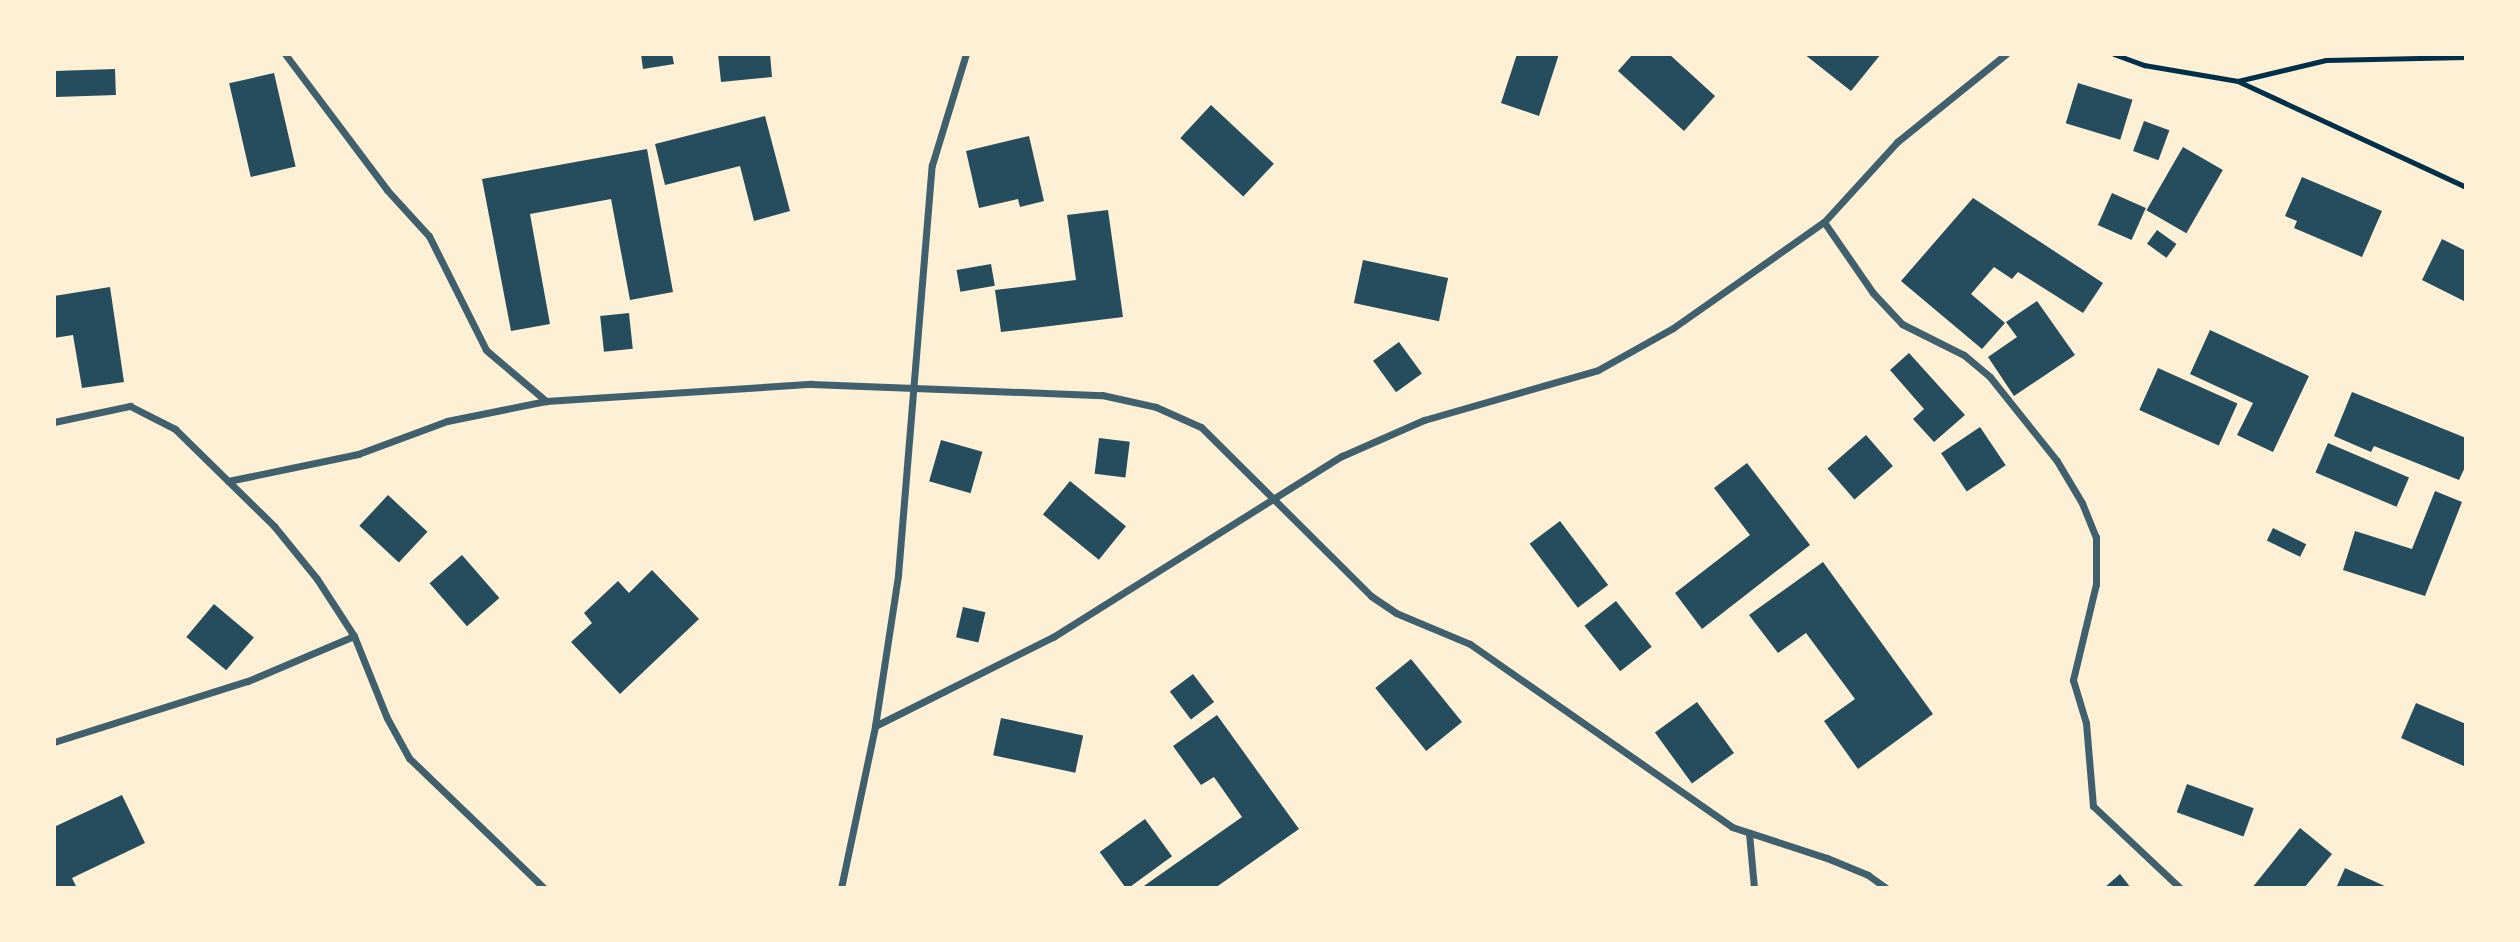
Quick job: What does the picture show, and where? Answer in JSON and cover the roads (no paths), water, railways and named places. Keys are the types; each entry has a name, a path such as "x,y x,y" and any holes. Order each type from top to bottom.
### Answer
{"street":[{"path":"285,54 363,159 429,236 486,350 545,401"},
{"path":"841,888 875,726 898,575 932,165 966,54"},
{"path":"875,726 1053,636 1272,496 1342,456 1424,420 1598,370 1673,328 1824,222 1897,142 2006,54"},
{"path":"1824,222 1872,293 1902,324 1964,355 1990,377 2057,461 2082,503 2096,537 2096,584 2073,680 2087,723 2093,806 2180,888"},
{"path":"228,481 358,454 447,421 545,401 811,384 913,390 1102,395 1156,407 1200,427 1371,596 1396,613 1470,643 1626,757 1732,827 1828,858 1868,875 1886,888"},
{"path":"54,422 130,406 175,429 274,526 355,636 387,718 409,758 524,864 544,888"},
{"path":"54,743 248,681 355,636"},
{"path":"1749,833 1754,888"}]}
